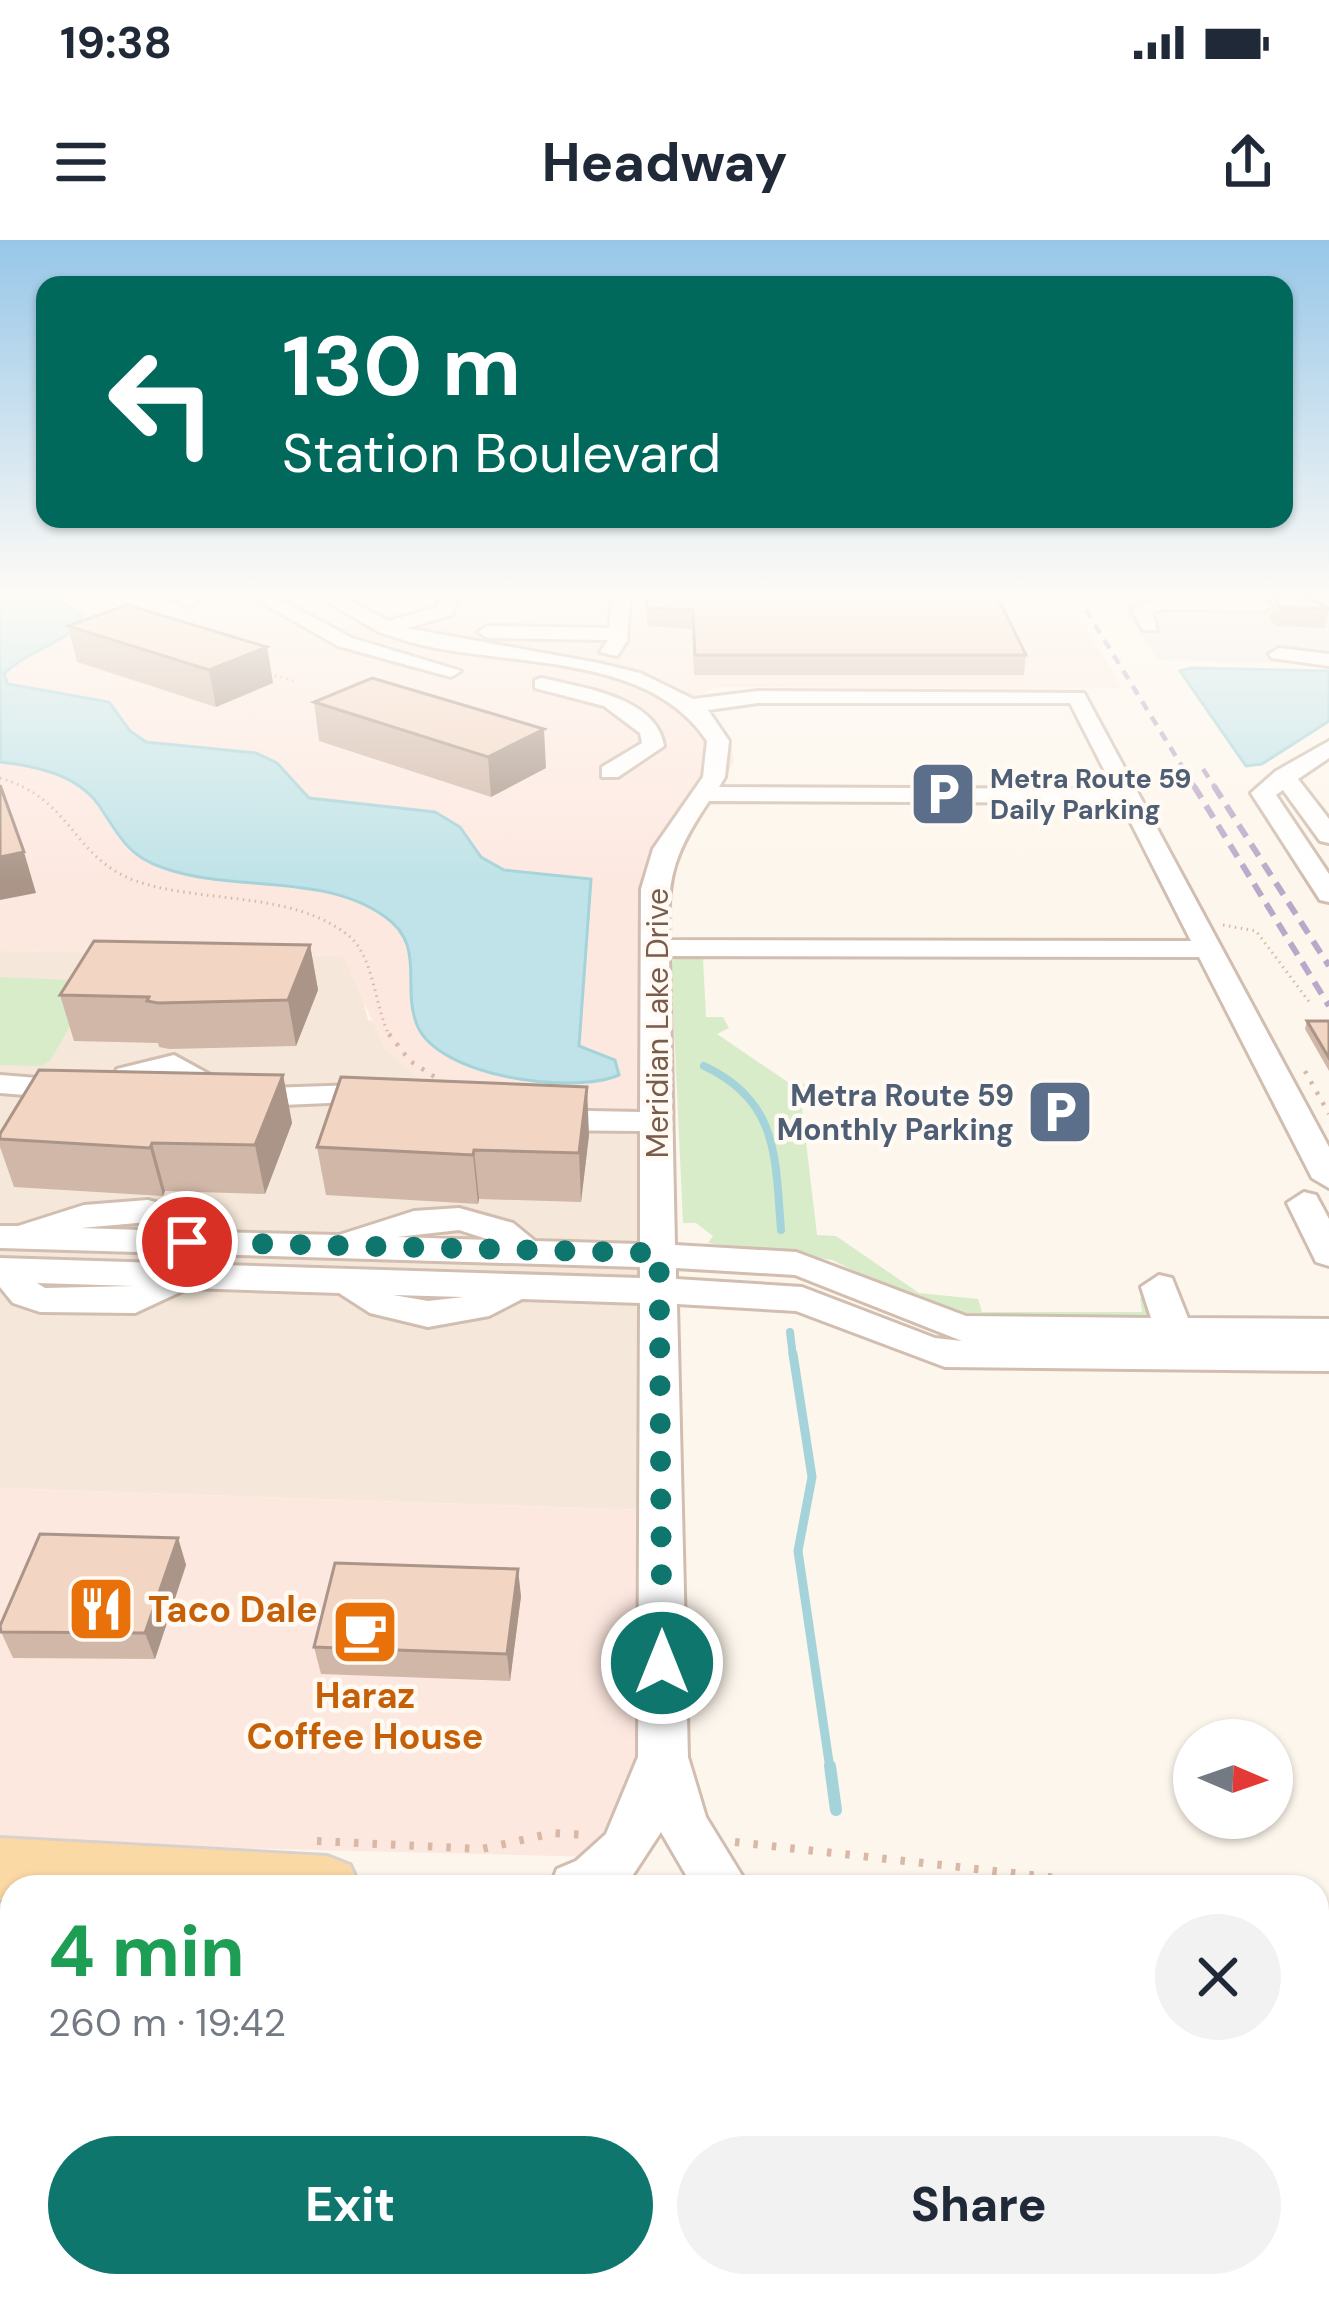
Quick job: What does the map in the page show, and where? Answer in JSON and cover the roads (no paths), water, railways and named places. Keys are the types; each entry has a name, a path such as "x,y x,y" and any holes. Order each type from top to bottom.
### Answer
{"main road":[{"path":"0,1869 313,1863"}],"street":[{"path":"562,690 597,697 645,724 653,746 610,772"},
{"path":"660,690 691,706 770,697 1077,698 1129,796 1216,937 1316,1191 1329,1254"},
{"name":"Meridian Lake Drive","path":"691,706 710,725 721,751 714,777 676,830 658,869 663,1756 684,1827 722,1864"},
{"path":"1329,748 1265,787 1264,797 1329,894"},
{"path":"1285,776 1329,836"},
{"path":"703,794 1129,796"},
{"path":"656,948 1216,937"},
{"path":"46,1094 98,1076 287,1079 326,1091"},
{"path":"0,1084 46,1094 282,1099 326,1091 441,1093"},
{"path":"502,1116 656,1122"},
{"path":"193,1258 135,1301 114,1303 40,1300 26,1294 7,1253 345,1262 522,1267 659,1272 806,1299 900,1342 945,1354 1179,1345 1329,1332"},
{"path":"345,1262 364,1300 400,1311 485,1308 522,1267"},
{"path":"1159,1287 1179,1345"},
{"path":"1179,1345 1329,1358"},
{"name":"Meridian Lake Drive","path":"596,1875 634,1837 663,1756"}],"water":[{"path":"0,690 42,690 109,702 130,731 146,742 256,753 277,763 309,798 435,812 460,827 481,857 504,870 591,879 579,1046 615,1060 619,1075 598,1081 540,1082 451,1058 430,1043 417,1025 409,953 397,927 384,916 333,893 188,875 161,867 131,849 78,785 41,769 0,762"},
{"path":"1193,690 1329,690 1329,721 1262,764 1246,766"}],"waterway":[{"path":"704,1066 729,1080 760,1114 774,1155 781,1230"},
{"path":"790,1332 793,1357"},
{"path":"793,1354 812,1477 798,1551 830,1769"},
{"path":"830,1766 836,1810"}],"railway":[{"path":"1135,690 1196,789"},
{"path":"1203,769 1216,789"},
{"path":"1194,786 1329,1006"},
{"path":"1214,786 1329,966"}],"place":[{"name":"Metra Route 59 Daily Parking","path":"943,794"},
{"name":"Metra Route 59 Monthly Parking","path":"1060,1112"},
{"name":"Taco Dale","path":"101,1609"},
{"name":"Haraz Coffee House","path":"365,1632"}]}
